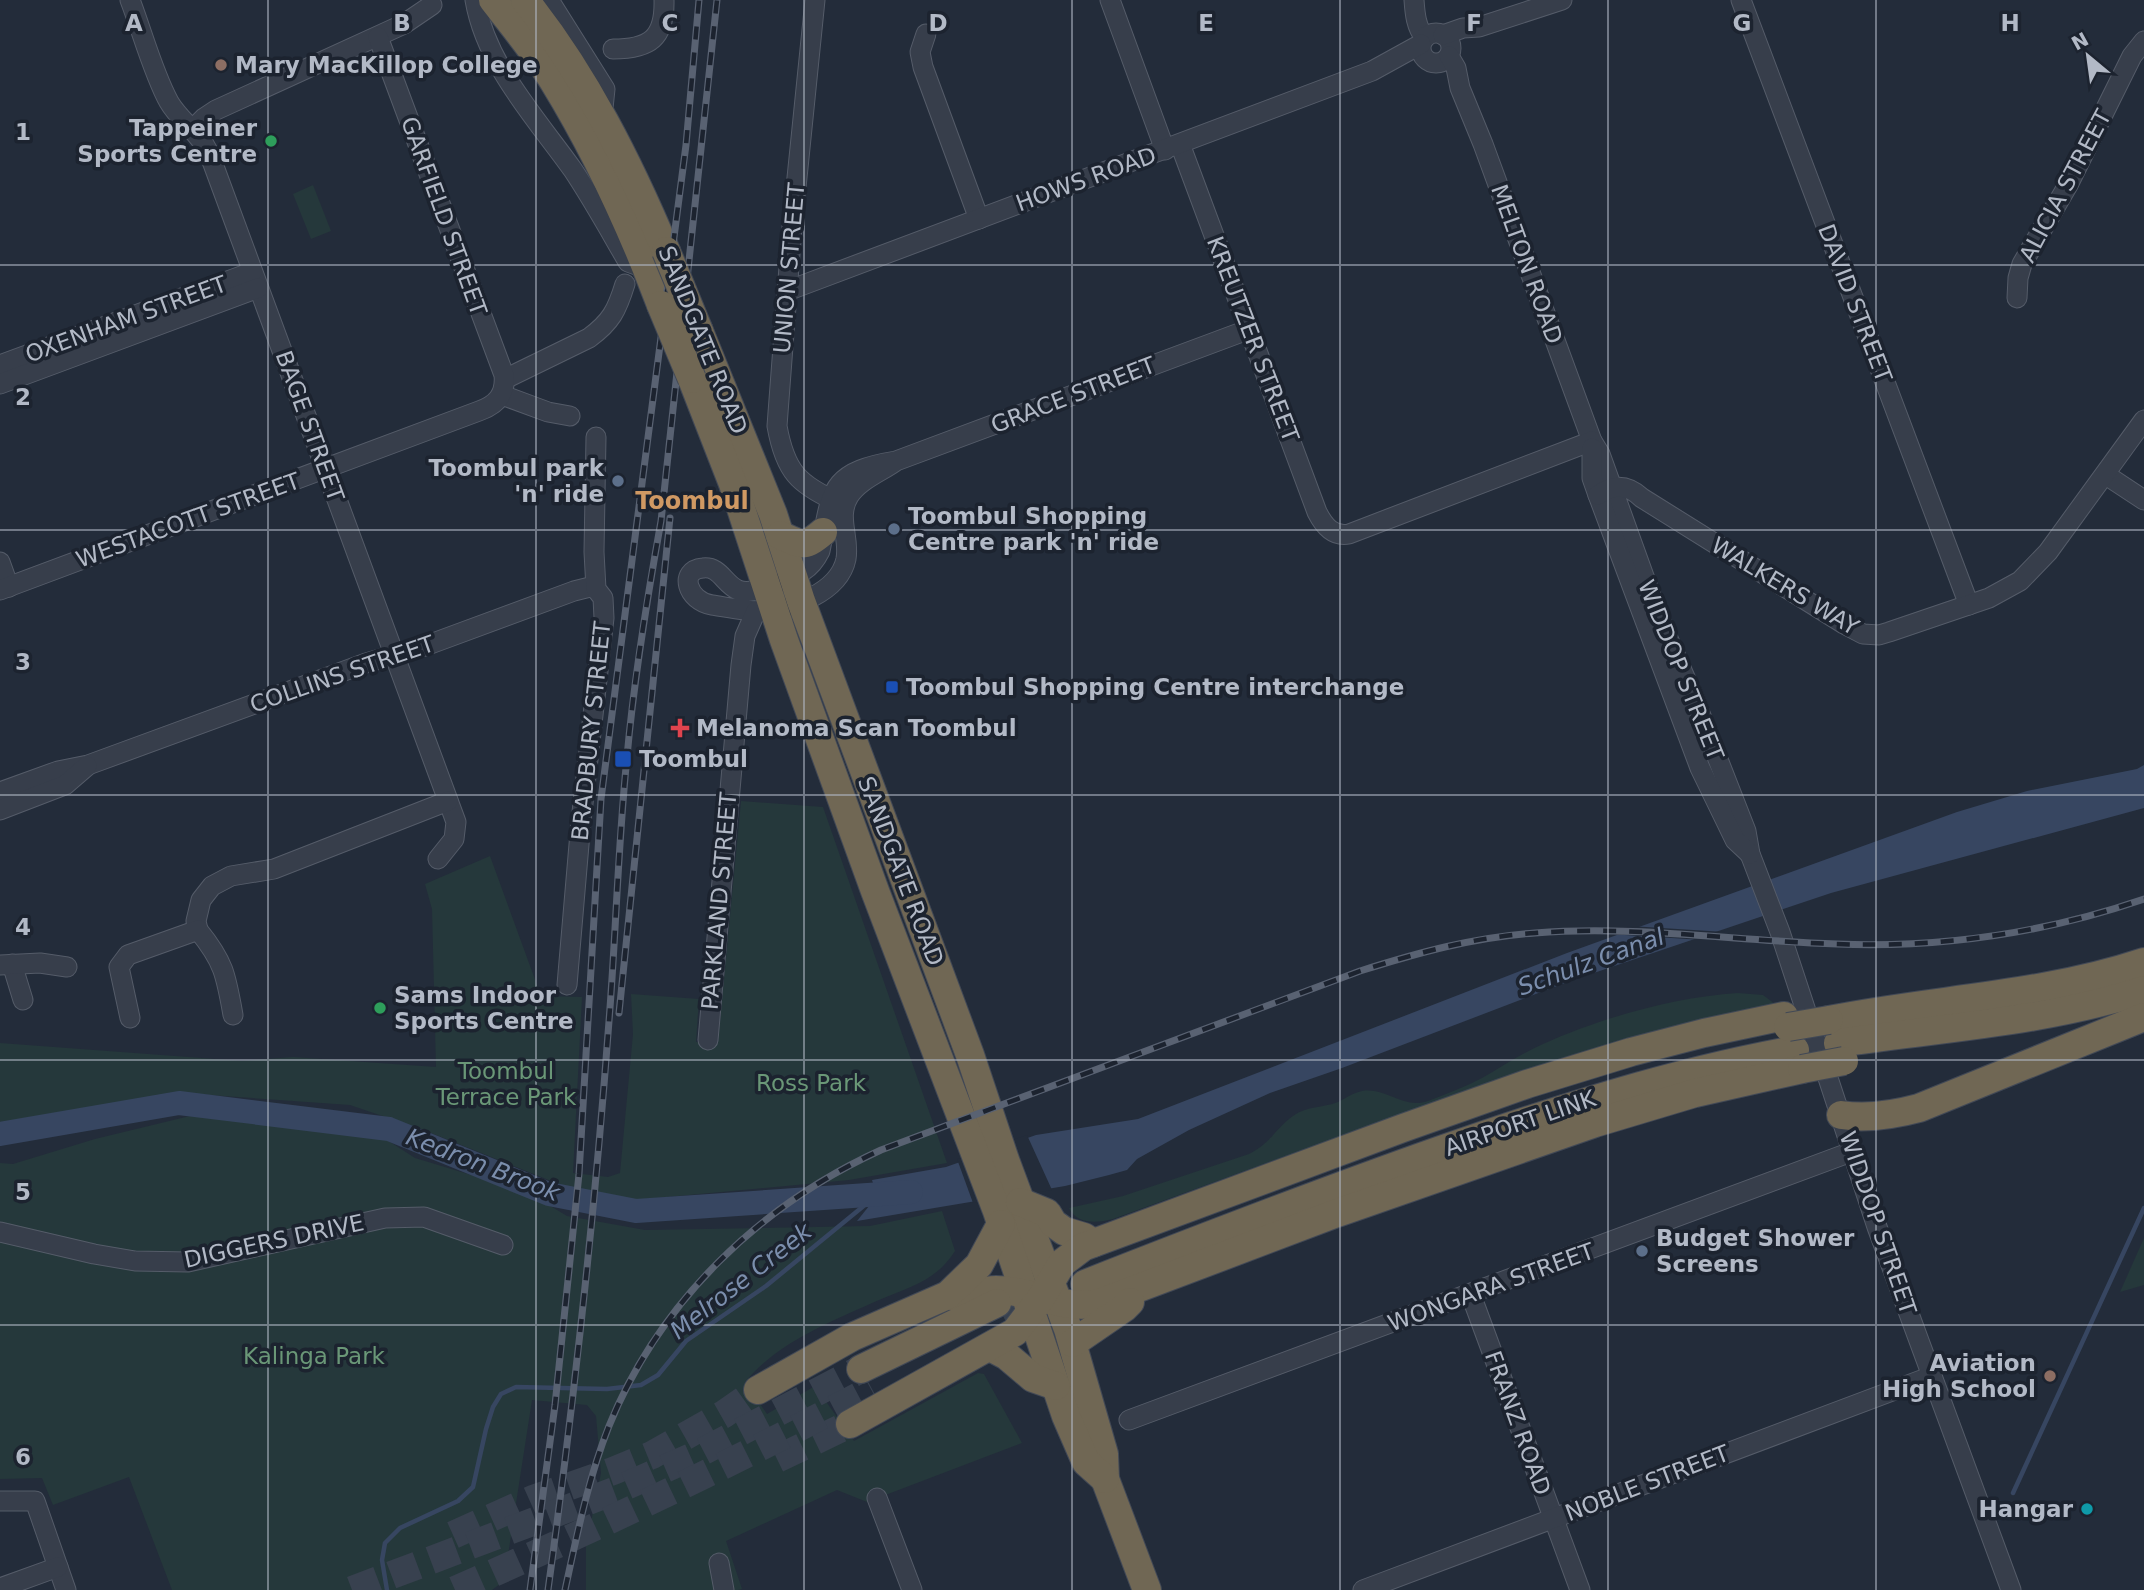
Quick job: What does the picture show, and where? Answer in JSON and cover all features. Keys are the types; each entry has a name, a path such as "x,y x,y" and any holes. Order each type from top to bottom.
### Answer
{"highway":[{"name":"SANDGATE ROAD","path":"493,0 554,83 615,195 692,379 733,484 765,603 875,891 978,1124 1056,1386 1086,1462 1105,1479"},
{"name":"SANDGATE ROAD","path":"525,0 564,54 631,173 646,268 699,331 753,464 780,536 796,589 970,1055 978,1124"},
{"path":"780,536 803,544 810,543 823,532"},
{"path":"850,1424 1015,1332 1030,1302 1068,1256 1093,1243 1527,1084 1667,1042 1792,1041 2086,978 2144,961"},
{"path":"948,1295 961,1299 992,1290 1030,1302 1091,1305 1337,1213 1595,1123 1705,1090 1792,1041 1837,1030 1973,1025 2061,1012 2144,990"},
{"path":"1841,1115 1860,1118 1919,1108 2144,1017"},
{"name":"AIRPORT LINK","path":"1082,1276 1304,1182 1577,1084 1687,1051 1792,1041"},
{"path":"758,1390 842,1342 948,1295 979,1265 1006,1212 1047,1213 1053,1223 1064,1231 1084,1237 1093,1243"},
{"path":"1073,1343 1124,1308 1141,1288"},
{"name":"SANDGATE ROAD","path":"1030,1302 1073,1343 1104,1454 1105,1479 1147,1590"},
{"path":"867,1379 1030,1302"},
{"path":"990,1347 1007,1356 1033,1378 1056,1386"}],"street":[{"name":"BAGE STREET","path":"130,0 166,96 209,153 456,821 456,830 448,849 438,859"},
{"name":"SANDGATE ROAD","path":"475,0 481,26 493,55 574,173 628,262 646,268"},
{"name":"SANDGATE ROAD","path":"549,0 605,89 602,118"},
{"path":"613,49 640,46 656,37 664,19 664,0"},
{"name":"UNION STREET","path":"815,0 777,405 780,443 796,477 814,491 837,502"},
{"name":"KREUTZER STREET","path":"1110,0 1250,329 1324,525 1340,535 1349,534 1555,457"},
{"name":"MELTON ROAD","path":"1414,0 1436,47 1460,78 1460,88 1592,441 1600,454 1604,491"},
{"name":"HOWS ROAD","path":"787,290 1436,47 1463,28 1479,27 1562,0"},
{"name":"DAVID STREET","path":"1741,0 1969,605"},
{"path":"193,129 206,116 227,105 411,21 432,5"},
{"path":"926,34 920,52 923,67 979,219"},
{"name":"GARFIELD STREET","path":"378,37 503,387"},
{"name":"ALICIA STREET","path":"2017,298 2018,278 2027,255 2068,185 2132,56 2144,41"},
{"name":"WESTACOTT STREET","path":"5,588 490,407 503,387 598,332 617,312 646,268"},
{"name":"OXENHAM STREET","path":"0,365 255,280"},
{"name":"OXENHAM STREET","path":"0,384 255,280"},
{"name":"GRACE STREET","path":"796,589 803,572 816,559 843,479 856,471 896,461 1250,329"},
{"path":"503,387 548,412 570,416"},
{"name":"WALKERS WAY","path":"1604,491 1624,486 1633,490 1863,634 1879,635 2005,590 2032,570 2144,421"},
{"name":"BRADBURY STREET","path":"567,985 581,821 604,618 604,601 596,589 594,552 596,437"},
{"path":"1555,457 1592,441"},
{"path":"1555,457 1573,459 1604,491"},
{"path":"2106,475 2144,500"},
{"name":"WIDDOP STREET","path":"1604,491 1700,768 1735,840 1750,853 1775,916 1851,1152 2011,1590"},
{"name":"GRACE STREET","path":"765,603 731,586 716,570 704,567 690,577 690,591 697,600 710,605 736,607 765,603 796,589 826,587 843,566 846,546 837,502"},
{"path":"0,562 5,588"},
{"name":"COLLINS STREET","path":"0,792 58,771 88,765 366,663 574,591 590,587 596,589"},
{"name":"PARKLAND STREET","path":"745,636 765,603"},
{"name":"PARKLAND STREET","path":"708,1040 745,636 736,607"},
{"name":"COLLINS STREET","path":"0,810 65,785 88,765"},
{"path":"233,1015 224,970 213,947 198,930 196,921 201,900 212,886 231,876 274,869 448,801"},
{"path":"130,1018 120,967 122,961 128,955 198,930"},
{"path":"23,1000 6,965 40,963 68,967"},
{"name":"WONGARA STREET","path":"1129,1420 1851,1152"},
{"name":"DIGGERS DRIVE","path":"0,1232 121,1258 188,1262 385,1218 425,1217 503,1245"},
{"name":"FRANZ ROAD","path":"1471,1294 1580,1590"},
{"name":"NOBLE STREET","path":"1363,1590 1931,1376"},
{"path":"877,1498 912,1590"},
{"path":"0,1501 35,1501 66,1590"},
{"path":"719,1563 724,1590"},
{"path":"0,1588 58,1567"}],"green space":[{"path":"313,185 331,231 311,239 293,194"},
{"path":"741,801 823,807 947,1163 849,1180 635,1200 566,1187 421,1129 350,1105 180,1093 42,1118 0,1122 0,1043 242,1061 293,1057 436,1067 432,909 425,884 490,856 541,996 582,997 573,1173 608,1177 620,1173 633,1034 631,994 699,999 696,1042 718,1043"},
{"path":"1738,993 1763,995 1775,1004 1401,1117 1113,1219 1095,1222 1082,1220 1069,1208 1123,1196 1249,1154 1298,1113 1338,1102 1362,1091 1379,1092 1411,1103 1428,1101 1476,1081 1535,1048 1589,1026 1663,1004"},
{"name":"Kalinga Park","path":"190,1116 376,1133 415,1158 527,1192 567,1216 645,1230 870,1226 942,1211 955,1251 931,1276 807,1334 773,1355 745,1382 767,1414 815,1386 854,1441 978,1373 984,1374 1022,1443 867,1502 837,1490 726,1541 742,1589 586,1590 586,1546 601,1473 596,1416 587,1405 532,1400 504,1581 492,1590 172,1590 129,1477 53,1505 42,1478 0,1479 0,1163 13,1164 95,1139"},
{"path":"2144,1238 2144,1285 2120,1292"}],"water":[{"name":"Schulz Canal","path":"2144,765 2144,808 1831,893 1570,981 1270,1093 1189,1130 1137,1159 1127,1170 1065,1186 857,1221 877,1196 872,1180 946,1167 1036,1135 1138,1119 1567,953 1957,812 2027,791 2137,769"}],"pier":[{"path":"1630,926 1725,932 1703,940 1609,934"},
{"path":"1027,1135 1052,1190 973,1203 957,1159"}],"waterway":[{"name":"Kedron Brook","path":"0,1134 179,1103 389,1129 549,1194 636,1211 911,1192"},
{"name":"Melrose Creek","path":"387,1590 382,1560 385,1543 400,1528 458,1501 473,1487 486,1429 493,1407 501,1394 516,1387 607,1389 641,1385 658,1375 686,1341 766,1286 877,1195"},
{"path":"2013,1493 2144,1208"}],"tunnel":[{"path":"1005,1320 1085,1284"},
{"path":"352,1590 617,1490 696,1455 861,1369"},
{"path":"455,1590 665,1494 872,1389"},
{"path":"453,1535 533,1499 652,1455 724,1414 758,1390"},
{"path":"777,1459 850,1424"}],"railway":[{"path":"530,1590 555,1405 579,1174 601,799 686,145 699,0"},
{"path":"548,1590 575,1377 597,1163 630,727 641,639 661,521 717,0"},
{"path":"619,1013 670,518"},
{"path":"565,1590 584,1507 609,1426 630,1381 656,1338 685,1299 718,1262 755,1229 794,1199 881,1150 1360,971 1468,942 1535,933 1610,931 1837,944 1915,943 1993,936 2031,929 2107,911 2144,899"}],"place":[{"name":"Mary MacKillop College","path":"221,65"},
{"name":"Tappeiner Sports Centre","path":"271,141"},
{"name":"Toombul park 'n' ride","path":"618,481"},
{"name":"Toombul Shopping Centre park 'n' ride","path":"894,529"},
{"name":"Toombul Shopping Centre interchange","path":"892,687"},
{"name":"Melanoma Scan Toombul","path":"680,728"},
{"name":"Toombul","path":"623,759"},
{"name":"Sams Indoor Sports Centre","path":"380,1008"},
{"name":"Budget Shower Screens","path":"1642,1251"},
{"name":"Aviation High School","path":"2050,1376"},
{"name":"Hangar","path":"2087,1509"}],"district":[{"name":"Toombul","path":"692,501"}],"park label":[{"name":"Ross Park","path":"811,1083"},
{"name":"Toombul Terrace Park","path":"506,1084"}]}
